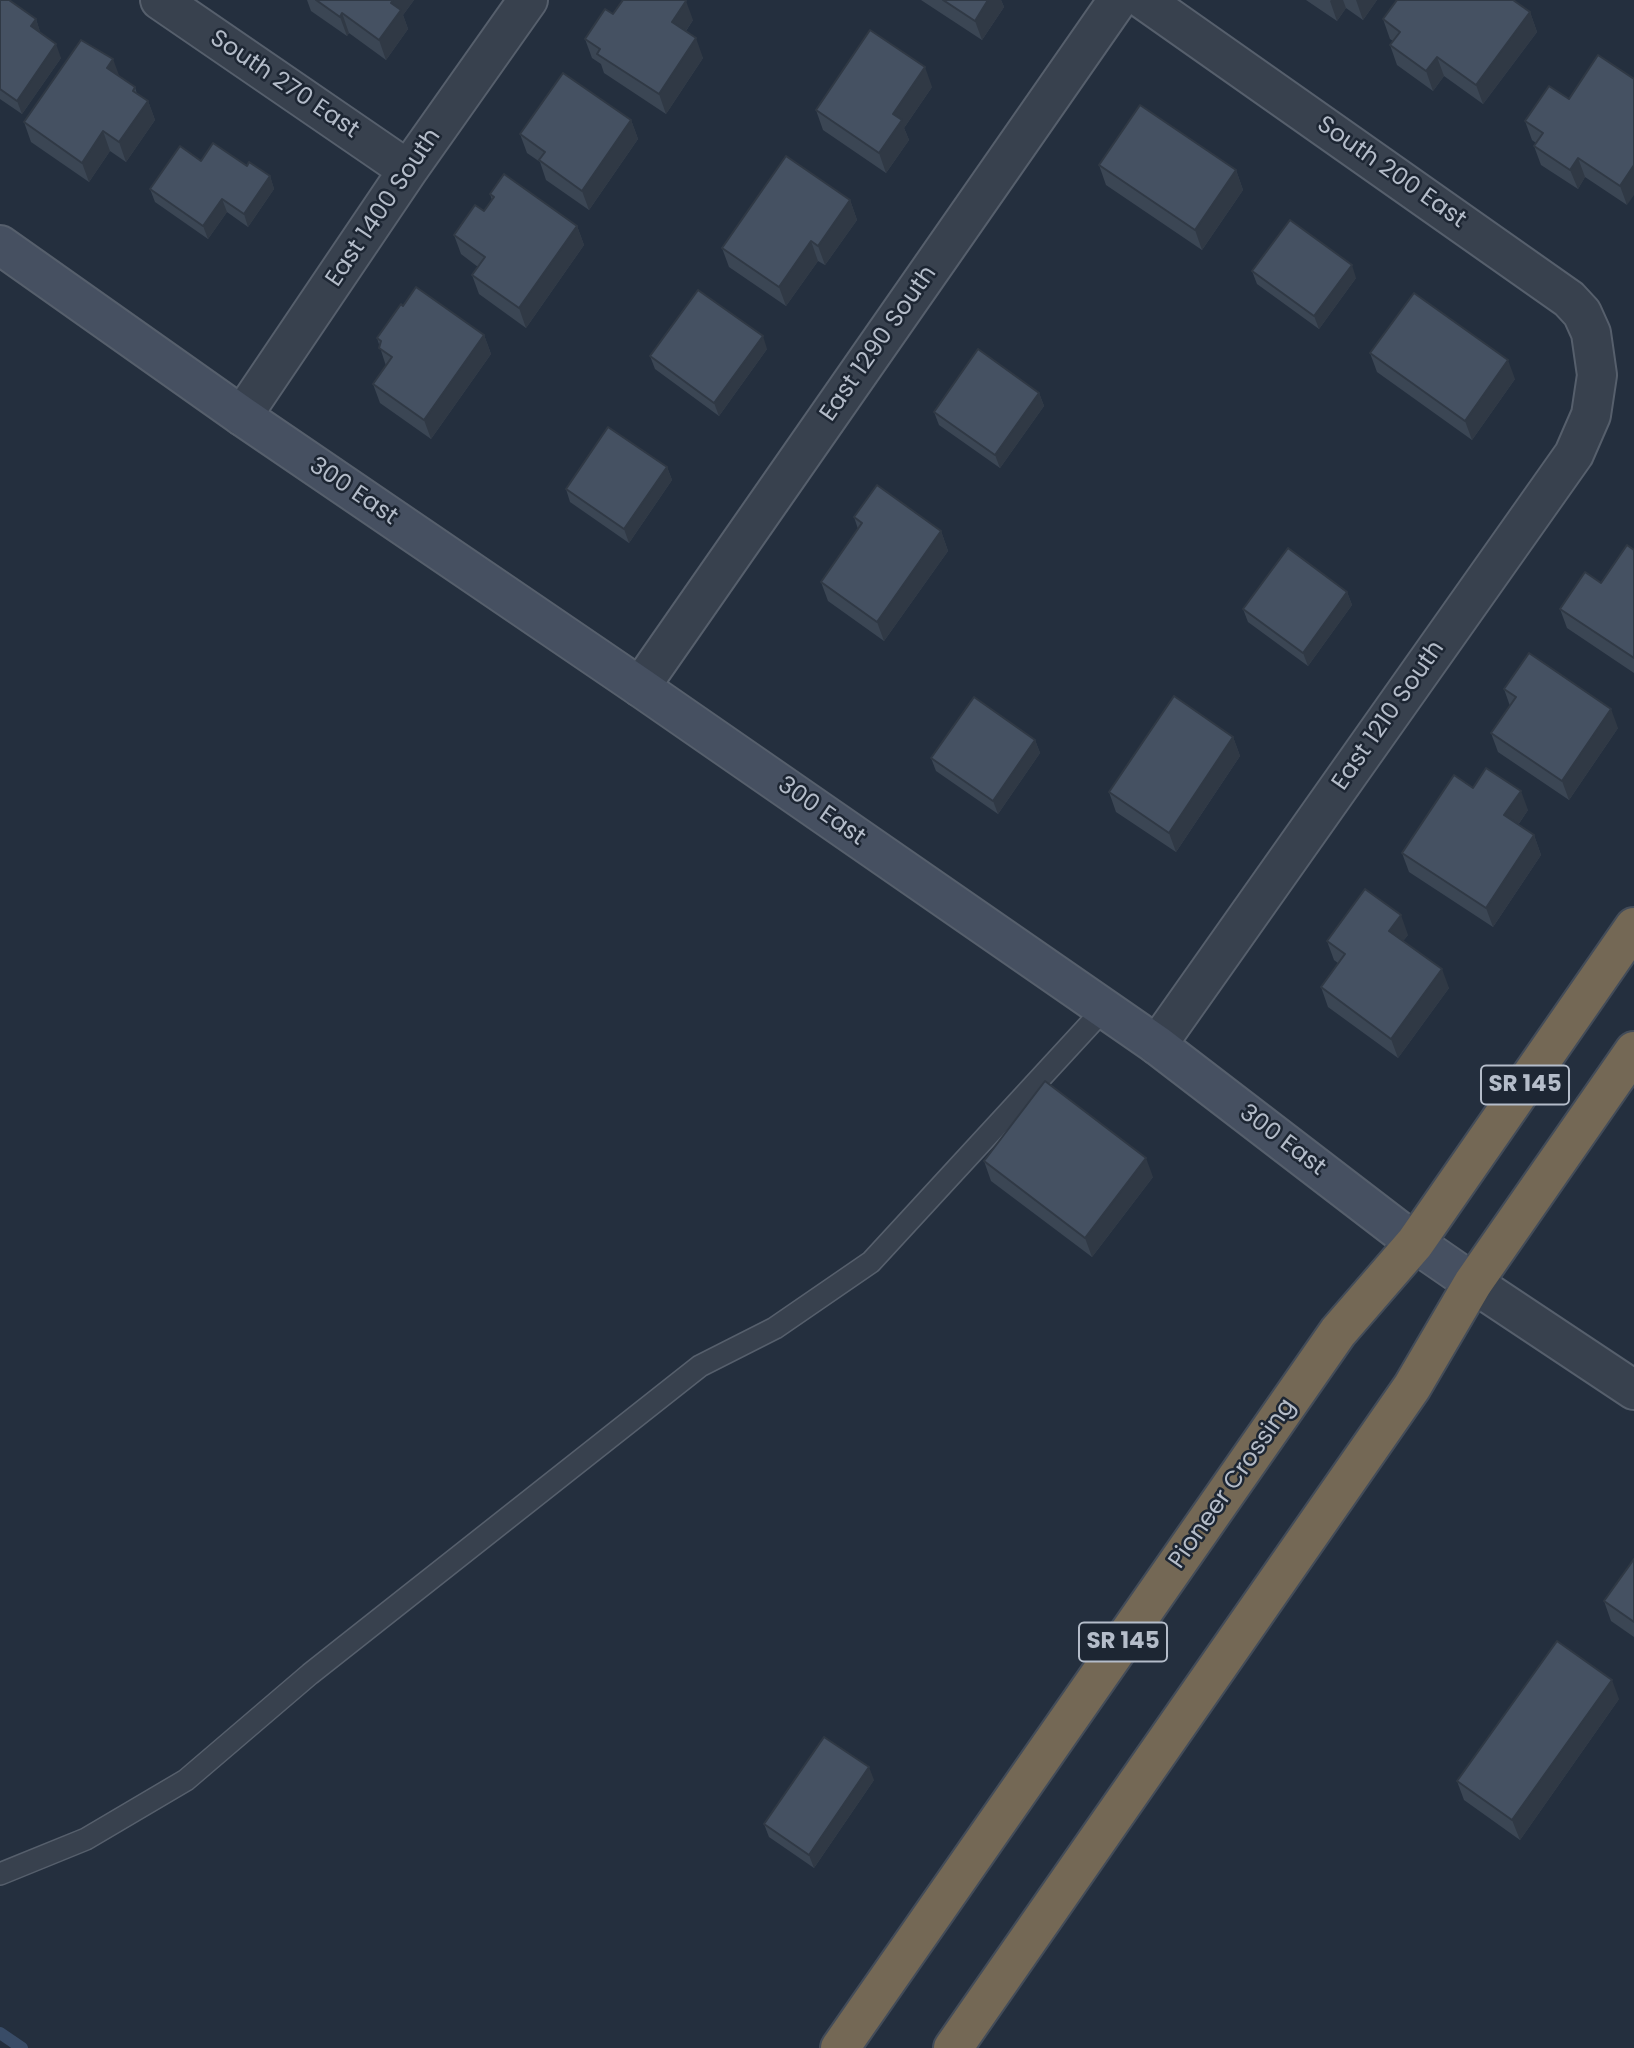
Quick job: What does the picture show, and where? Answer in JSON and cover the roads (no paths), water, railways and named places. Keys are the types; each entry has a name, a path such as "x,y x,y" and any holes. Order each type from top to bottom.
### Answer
{"highway":[{"name":"Pioneer Crossing","path":"840,2048 1338,1332 1415,1243 1634,927"},
{"name":"SR 145","path":"953,2048 1412,1387 1473,1283 1634,1051"}],"street":[{"name":"South 270 East","path":"160,0 408,170"},
{"name":"East 1400 South","path":"242,416 527,0"},
{"name":"East 1290 South","path":"640,687 1118,0"},
{"name":"South 200 East","path":"1144,0 1569,299 1582,313 1591,333 1597,375"},
{"name":"300 East","path":"0,245 242,416 640,687 1157,1045 1415,1243 1634,1390"},
{"name":"East 1210 South","path":"1157,1045 1574,454 1591,415 1597,375"}],"lane":[{"path":"0,1874 86,1839 186,1780 310,1674 700,1366 775,1328 871,1262 1104,1009"}],"waterway":[{"path":"0,2033 22,2048"}]}
